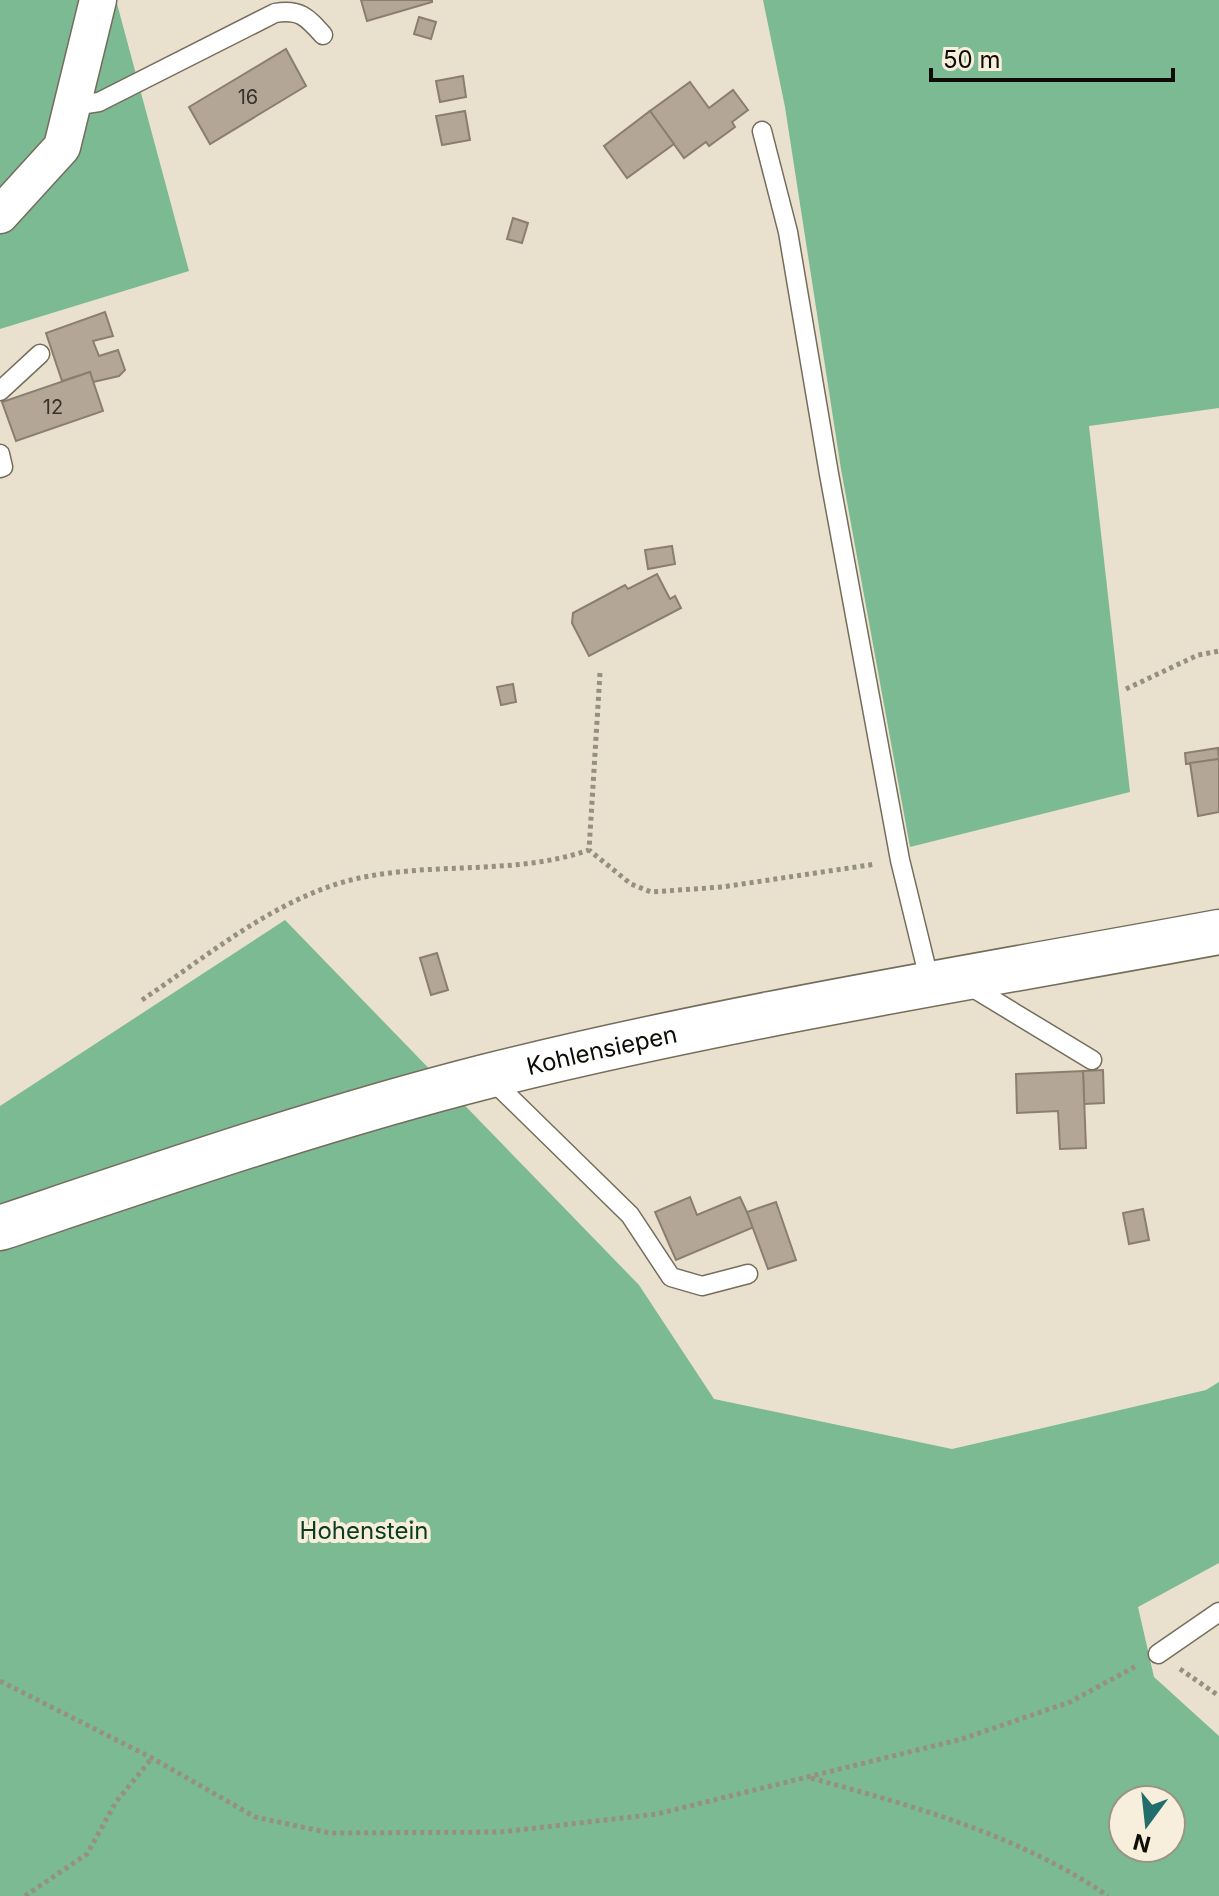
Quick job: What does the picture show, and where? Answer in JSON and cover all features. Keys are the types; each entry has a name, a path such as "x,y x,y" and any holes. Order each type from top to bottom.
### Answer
{"street":[{"path":"0,215 62,147 98,0"},
{"name":"Kohlensiepen","path":"0,1228 237,1149 488,1076 943,980 1219,932"}],"lane":[{"path":"73,106 99,102 275,13 292,11 304,14 323,35"},
{"path":"762,131 788,232 900,860 943,980 1092,1060"},
{"path":"0,391 40,354"},
{"path":"0,454 3,467 0,468"},
{"path":"488,1076 630,1215 671,1277 702,1286 748,1274"},
{"path":"1158,1654 1219,1612"}],"path":[{"path":"1126,689 1198,655 1219,651"},
{"path":"589,850 600,673"},
{"path":"589,850 631,884 651,892 722,887 900,860"},
{"path":"142,1000 261,919 304,897 348,881 405,873 557,861 589,850"},
{"path":"0,1681 152,1758 255,1817 330,1833 501,1832 657,1814 962,1739 1070,1702 1158,1654 1219,1696"},
{"path":"25,1896 87,1854 116,1802 152,1758"},
{"path":"810,1777 956,1819 1018,1843 1108,1896"}],"green space":[{"path":"0,0 116,0 189,271 0,329"},
{"path":"763,0 1219,0 1219,408 1089,426 1130,792 910,847 841,469 785,107"},
{"name":"Hohenstein","path":"285,920 639,1285 714,1399 952,1449 1206,1390 1219,1382 1219,1563 1138,1607 1154,1677 1219,1736 1219,1896 0,1896 0,1106"}],"building":[{"path":"361,0 432,0 432,2 367,21"},
{"path":"419,17 436,22 431,39 414,34"},
{"path":"286,49 306,86 210,144 189,107"},
{"path":"463,76 466,97 440,102 436,81"},
{"path":"690,82 709,108 733,90 748,110 732,122 735,127 709,146 706,142 684,158 650,111"},
{"path":"465,111 470,140 442,145 436,116"},
{"path":"650,111 674,144 627,178 604,146"},
{"path":"513,218 528,223 522,243 507,239"},
{"path":"105,312 113,336 93,341 99,356 118,350 125,370 119,376 93,382 90,372 62,381 46,333"},
{"path":"90,372 103,411 16,441 2,402"},
{"path":"672,546 675,564 648,569 645,550"},
{"path":"657,574 670,599 675,596 681,608 589,656 572,623 573,613 625,585 628,589"},
{"path":"513,684 516,702 501,705 497,687"},
{"path":"1218,748 1219,759 1186,764 1185,753"},
{"path":"1219,759 1219,812 1198,816 1190,763"},
{"path":"437,953 448,990 431,995 420,958"},
{"path":"1103,1070 1104,1103 1084,1104 1083,1071"},
{"path":"1083,1071 1086,1148 1060,1149 1058,1111 1017,1113 1016,1074"},
{"path":"690,1197 697,1215 740,1197 754,1227 676,1260 655,1212"},
{"path":"776,1202 796,1260 768,1269 747,1212"},
{"path":"1143,1209 1149,1240 1129,1244 1123,1213"}]}
